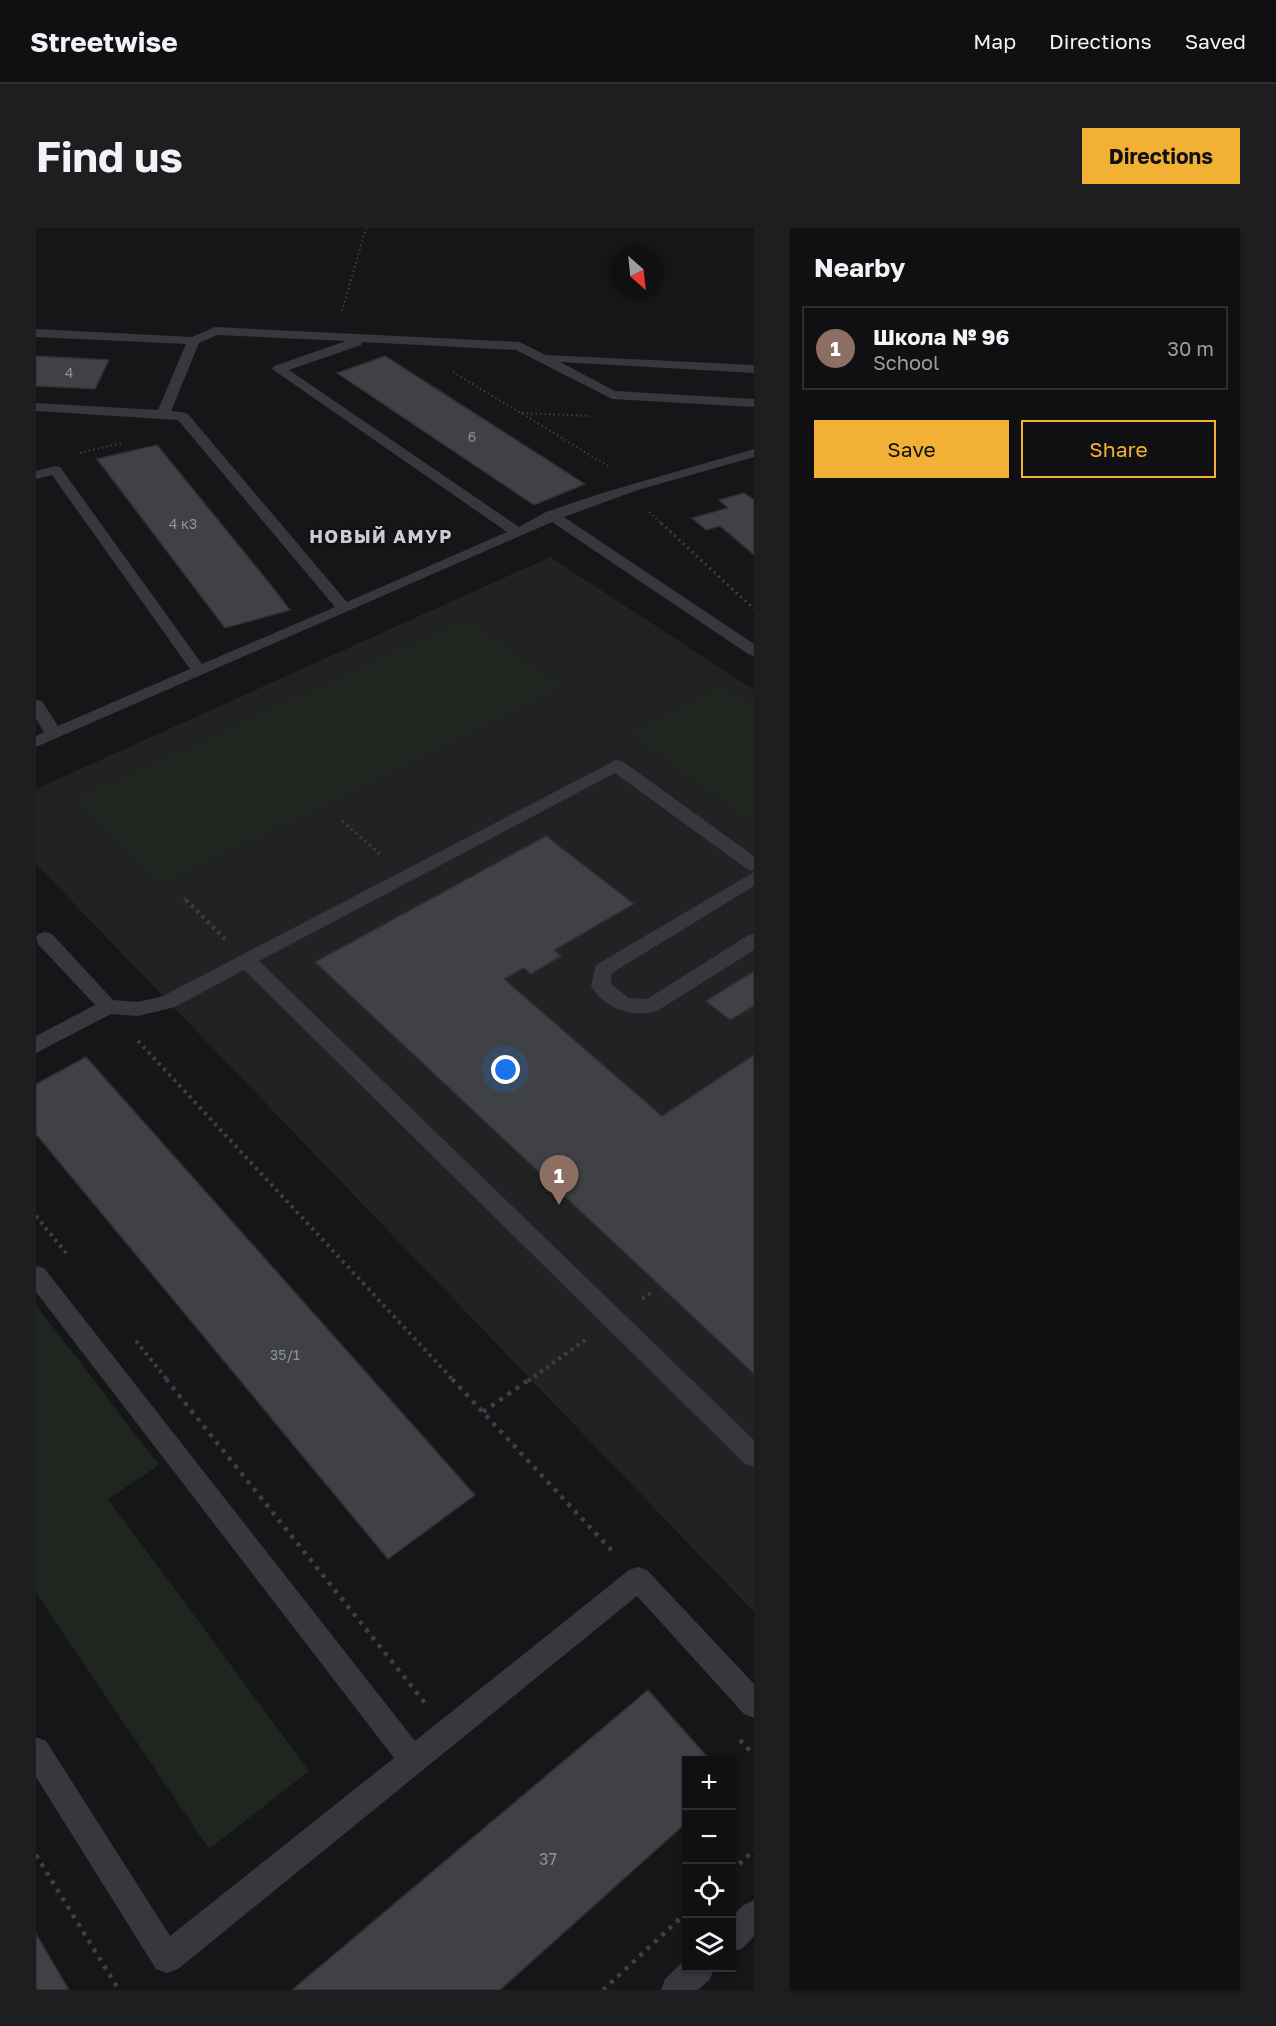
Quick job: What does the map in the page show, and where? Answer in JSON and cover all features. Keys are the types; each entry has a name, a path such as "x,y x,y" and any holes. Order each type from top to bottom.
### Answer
{"lane":[{"path":"36,333 194,341 215,331 519,346 612,395 754,403"},
{"path":"368,339 279,369 518,533"},
{"path":"163,415 194,341"},
{"path":"545,358 754,369"},
{"path":"36,407 182,416 343,607"},
{"path":"36,742 518,533 551,515 625,490 754,453"},
{"path":"36,475 55,470 199,670"},
{"path":"551,515 754,651"},
{"path":"36,705 54,734"},
{"path":"36,1045 108,1007 138,1010 168,1002 616,765 754,866"},
{"path":"754,878 603,970 602,986 624,1005 650,1006 754,941"},
{"path":"39,938 108,1007"},
{"path":"246,960 754,1456"},
{"path":"36,1275 413,1760"},
{"path":"36,1751 167,1958 638,1579 754,1704"},
{"path":"736,1933 754,1915"},
{"path":"676,1990 695,1972"}],"path":[{"path":"334,337 366,228"},
{"path":"449,370 608,467"},
{"path":"520,413 590,416"},
{"path":"72,455 130,441"},
{"path":"625,490 754,609"},
{"path":"342,821 406,876"},
{"path":"184,898 246,960"},
{"path":"108,1007 638,1579"},
{"path":"36,1216 74,1263"},
{"path":"483,1412 653,1291"},
{"path":"133,1338 448,1732"},
{"path":"738,1738 754,1755"},
{"path":"736,1867 754,1850"},
{"path":"36,1855 118,1990"},
{"path":"603,1990 682,1917"}],"shaded area":[{"path":"550,557 754,690 754,1612 36,864 36,789"},
{"path":"467,620 561,687 162,884 76,799"},
{"path":"720,687 754,709 754,822 630,734"},
{"path":"36,1305 159,1465 108,1499 309,1771 209,1849 36,1593"}],"building":[{"path":"36,356 109,360 95,389 36,386"},
{"path":"385,356 585,484 534,505 337,373"},
{"path":"157,445 290,610 225,628 97,459"},
{"path":"744,493 754,500 754,555 720,526 706,530 692,518 728,508 719,500"},
{"path":"546,836 634,904 554,950 561,956 531,974 524,968 504,979 662,1116 754,1055 754,1374 315,962"},
{"path":"754,971 754,1006 730,1020 706,1001"},
{"path":"86,1057 475,1495 388,1559 36,1134 36,1084"},
{"path":"648,1690 706,1756 682,1756 682,1827 500,1990 292,1990"},
{"path":"36,1934 69,1990 36,1990"}],"place":[{"name":"Школа № 96","path":"559,1205"}],"district":[{"name":"НОВЫЙ АМУР","path":"381,537"}]}
